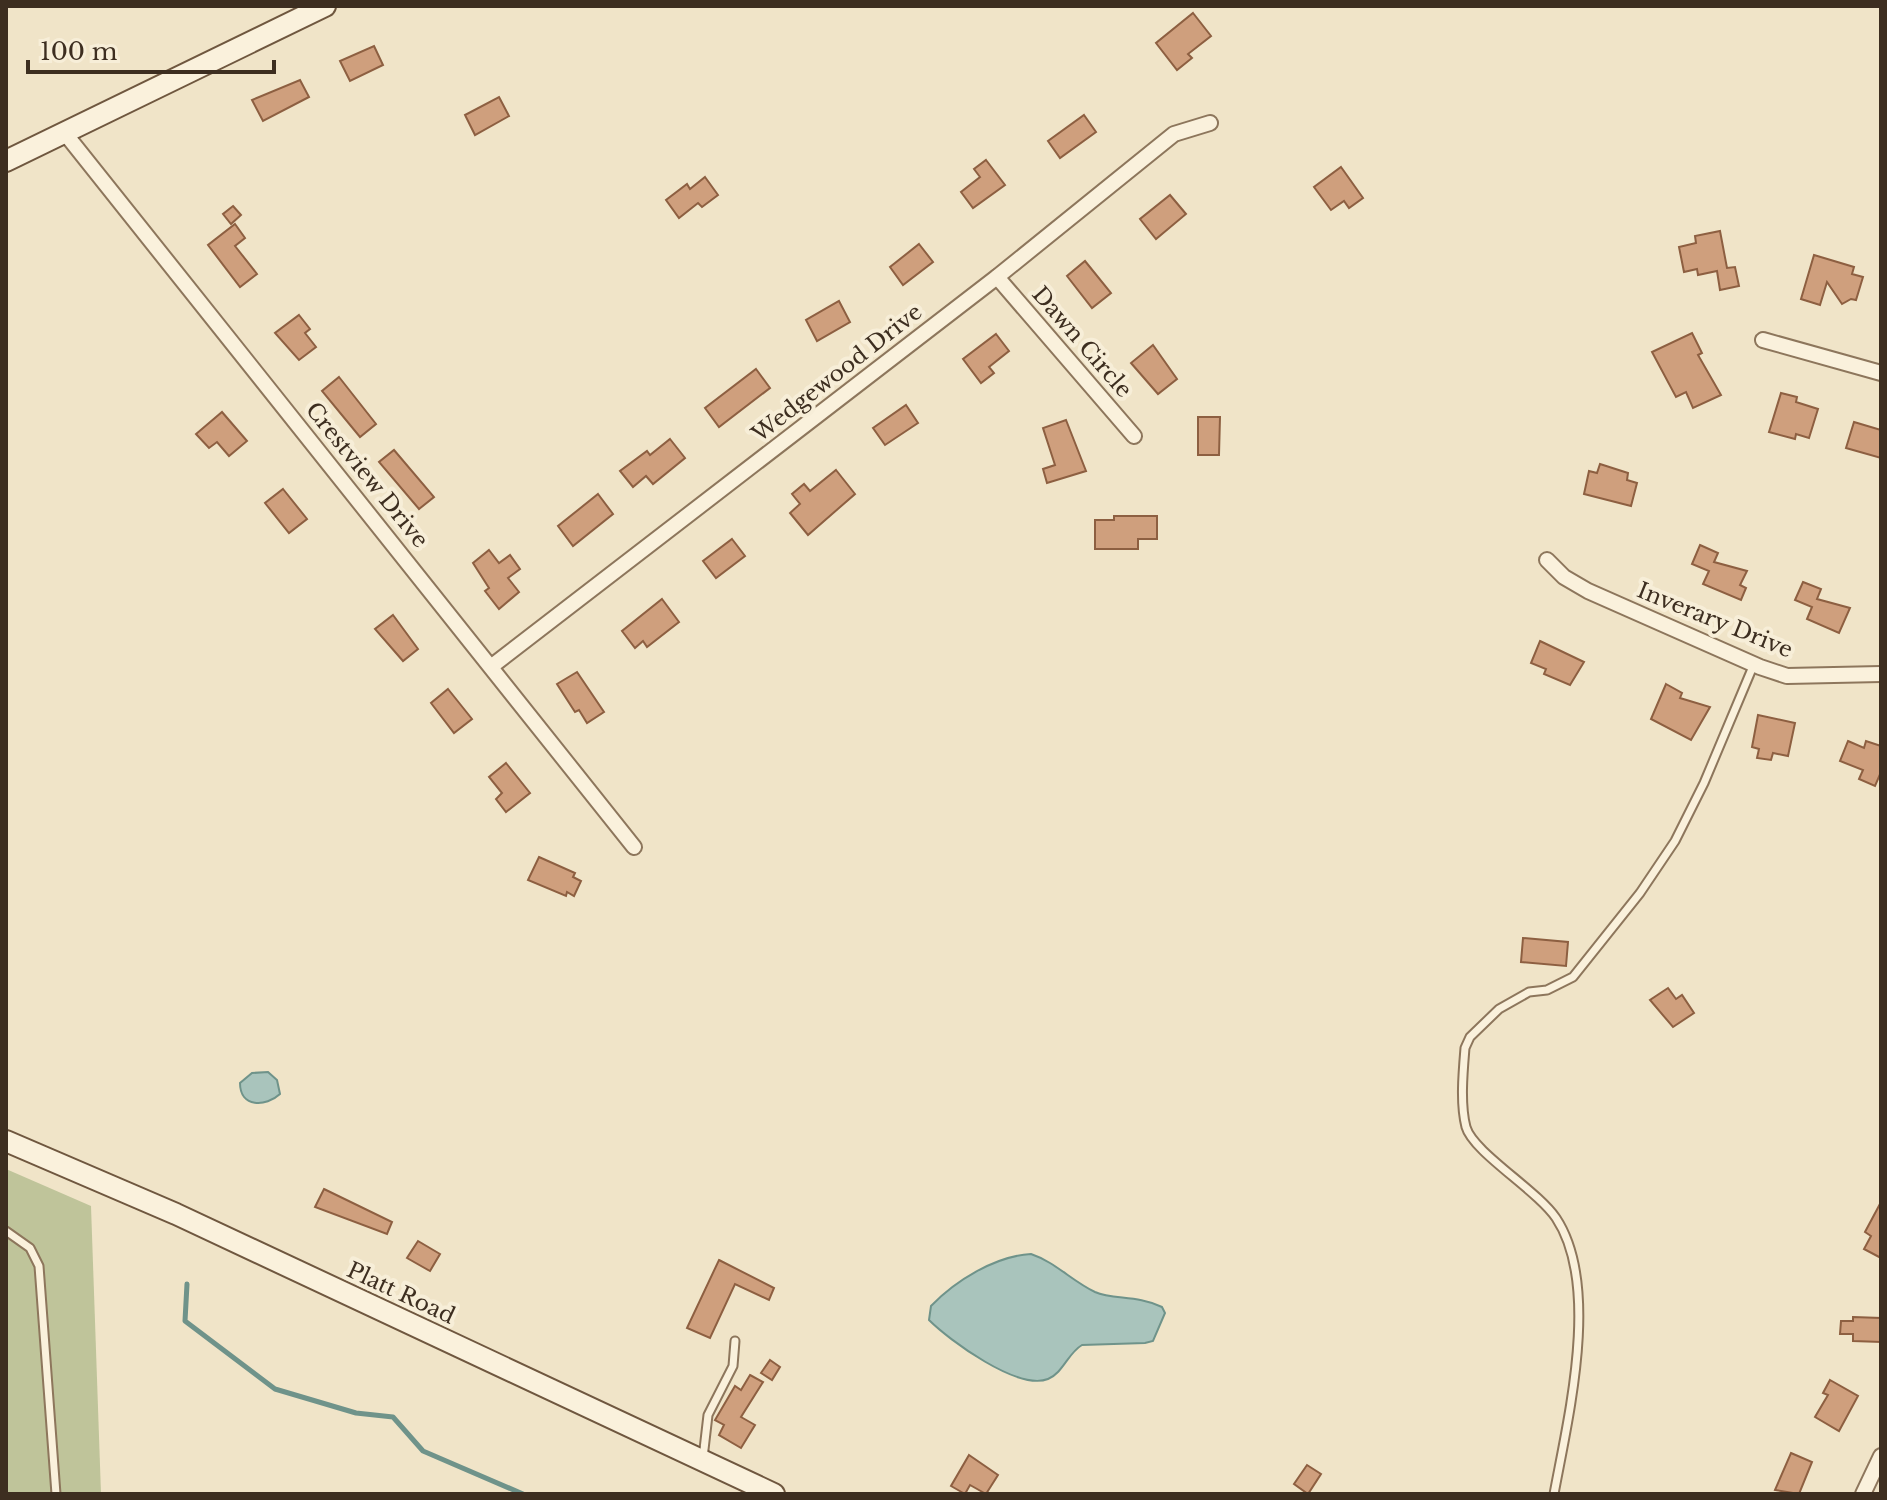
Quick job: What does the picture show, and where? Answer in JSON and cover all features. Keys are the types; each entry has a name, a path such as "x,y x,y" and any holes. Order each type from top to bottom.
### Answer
{"street":[{"path":"6,161 325,6"},
{"name":"Wedgewood Drive","path":"492,666 997,277 1174,134 1210,123"},
{"name":"Crestview Drive","path":"64,132 634,847"},
{"name":"Dawn Circle","path":"997,277 1134,436"},
{"path":"1763,340 1881,373"},
{"name":"Inverary Drive","path":"1547,560 1564,577 1588,591 1787,676 1881,674"},
{"name":"Platt Road","path":"6,1141 176,1214 774,1494"},
{"path":"1863,1494 1881,1456"}],"lane":[{"path":"1554,1494 1575,1358 1579,1305 1574,1262 1556,1219 1528,1187 1475,1143 1466,1128 1465,1048 1470,1037 1499,1009 1529,992 1547,990 1573,977 1640,893 1675,841 1754,664"},
{"path":"6,1231 30,1248 39,1266 56,1494"},
{"path":"703,1461 708,1415 733,1366 735,1341"}],"green space":[{"path":"6,1169 91,1206 101,1494 6,1494"}],"water":[{"path":"268,1072 277,1080 280,1094 261,1103 249,1101 241,1091 240,1083 252,1073"},
{"path":"1031,1254 1095,1292 1162,1307 1165,1313 1153,1341 1082,1345 1053,1376 1035,1381 1020,1378 985,1362 929,1320 931,1306 976,1271 1004,1259"}],"building":[{"path":"1193,13 1211,36 1188,54 1192,58 1177,70 1156,43"},
{"path":"374,46 383,65 350,81 340,61"},
{"path":"300,80 309,97 263,121 252,100"},
{"path":"499,97 509,116 475,135 465,115"},
{"path":"1084,115 1096,132 1060,158 1048,141"},
{"path":"986,160 1005,185 973,208 961,192 980,177 974,169"},
{"path":"1341,167 1363,198 1349,208 1344,201 1331,210 1314,187"},
{"path":"705,177 718,195 702,207 698,203 679,218 666,200 687,184 690,189"},
{"path":"1170,195 1186,214 1156,239 1140,219"},
{"path":"233,206 241,215 231,224 223,214"},
{"path":"235,224 245,238 235,246 257,274 240,287 208,245"},
{"path":"1720,231 1727,268 1735,267 1739,286 1720,290 1717,271 1698,275 1697,269 1684,272 1679,247 1696,243 1695,236"},
{"path":"919,244 933,262 903,285 890,267"},
{"path":"1814,255 1854,267 1852,274 1863,277 1856,300 1842,304 1827,282 1820,305 1801,299"},
{"path":"1085,261 1111,293 1092,308 1067,276"},
{"path":"839,301 850,322 817,341 806,320"},
{"path":"299,315 310,329 305,333 316,347 299,360 275,333"},
{"path":"1692,333 1702,353 1698,355 1721,395 1693,408 1686,392 1676,397 1652,352"},
{"path":"996,334 1009,351 989,367 994,373 981,383 963,359"},
{"path":"1153,345 1177,379 1158,394 1131,363"},
{"path":"756,369 770,388 719,427 705,408"},
{"path":"339,377 376,424 360,437 322,391"},
{"path":"1781,393 1797,397 1796,402 1818,409 1809,438 1796,434 1795,439 1769,432"},
{"path":"906,405 918,423 885,445 873,428"},
{"path":"222,412 247,441 229,456 217,442 209,448 196,434"},
{"path":"1198,417 1220,417 1219,455 1198,455"},
{"path":"1066,420 1086,471 1047,483 1043,469 1055,465 1043,428"},
{"path":"1854,422 1881,430 1881,458 1846,448"},
{"path":"670,439 685,458 653,484 646,476 633,487 620,471 647,451 650,455"},
{"path":"394,450 434,497 419,509 379,462"},
{"path":"1600,464 1628,473 1627,480 1637,483 1631,506 1584,494 1589,471 1597,473"},
{"path":"836,470 855,494 808,535 790,513 800,504 792,494 804,484 810,491"},
{"path":"283,489 307,519 289,533 265,503"},
{"path":"598,494 613,514 573,546 558,526"},
{"path":"1114,516 1157,516 1157,539 1138,539 1138,549 1095,549 1095,520 1114,520"},
{"path":"732,539 745,556 716,578 703,561"},
{"path":"1700,545 1718,553 1714,562 1747,571 1740,585 1746,588 1741,600 1703,584 1709,571 1692,564"},
{"path":"489,550 499,563 510,555 520,569 508,578 519,592 499,609 485,591 489,588 473,563"},
{"path":"1803,582 1821,589 1817,599 1850,608 1839,633 1807,619 1812,607 1795,600"},
{"path":"662,599 679,622 647,647 643,641 635,648 622,631"},
{"path":"393,615 418,649 403,661 375,629"},
{"path":"1540,641 1584,662 1570,685 1544,674 1546,669 1531,663"},
{"path":"577,672 604,712 587,723 579,710 575,712 557,684"},
{"path":"1666,684 1682,693 1680,698 1710,707 1691,740 1651,719"},
{"path":"448,689 472,719 454,733 431,703"},
{"path":"1758,715 1795,723 1788,756 1773,753 1771,760 1757,758 1759,749 1752,747"},
{"path":"1848,741 1864,748 1866,741 1881,746 1881,772 1875,786 1859,779 1863,770 1840,761"},
{"path":"506,763 530,793 506,812 496,799 502,793 489,777"},
{"path":"539,857 575,873 573,877 581,881 574,896 567,892 566,896 528,880"},
{"path":"1523,938 1568,942 1566,966 1521,962"},
{"path":"1668,988 1676,999 1682,995 1694,1013 1673,1027 1650,1000"},
{"path":"324,1189 392,1222 387,1234 315,1207"},
{"path":"1881,1202 1881,1258 1864,1249 1871,1236 1865,1232"},
{"path":"418,1241 440,1254 430,1271 407,1258"},
{"path":"719,1260 774,1288 769,1300 735,1284 710,1338 687,1328"},
{"path":"1853,1317 1881,1318 1881,1342 1853,1341 1853,1334 1840,1334 1841,1321 1853,1321"},
{"path":"770,1360 780,1367 772,1380 761,1373"},
{"path":"750,1375 763,1382 741,1417 755,1425 741,1448 719,1435 724,1425 715,1420 735,1386 741,1390"},
{"path":"1830,1380 1858,1396 1839,1431 1815,1417 1828,1395 1823,1393"},
{"path":"1791,1453 1812,1462 1799,1494 1775,1490"},
{"path":"969,1455 998,1475 986,1494 970,1485 965,1494 951,1486"},
{"path":"1307,1465 1321,1474 1308,1494 1294,1484"}],"waterway":[{"path":"187,1284 185,1321 275,1389 356,1413 393,1417 423,1451 523,1494"}]}
